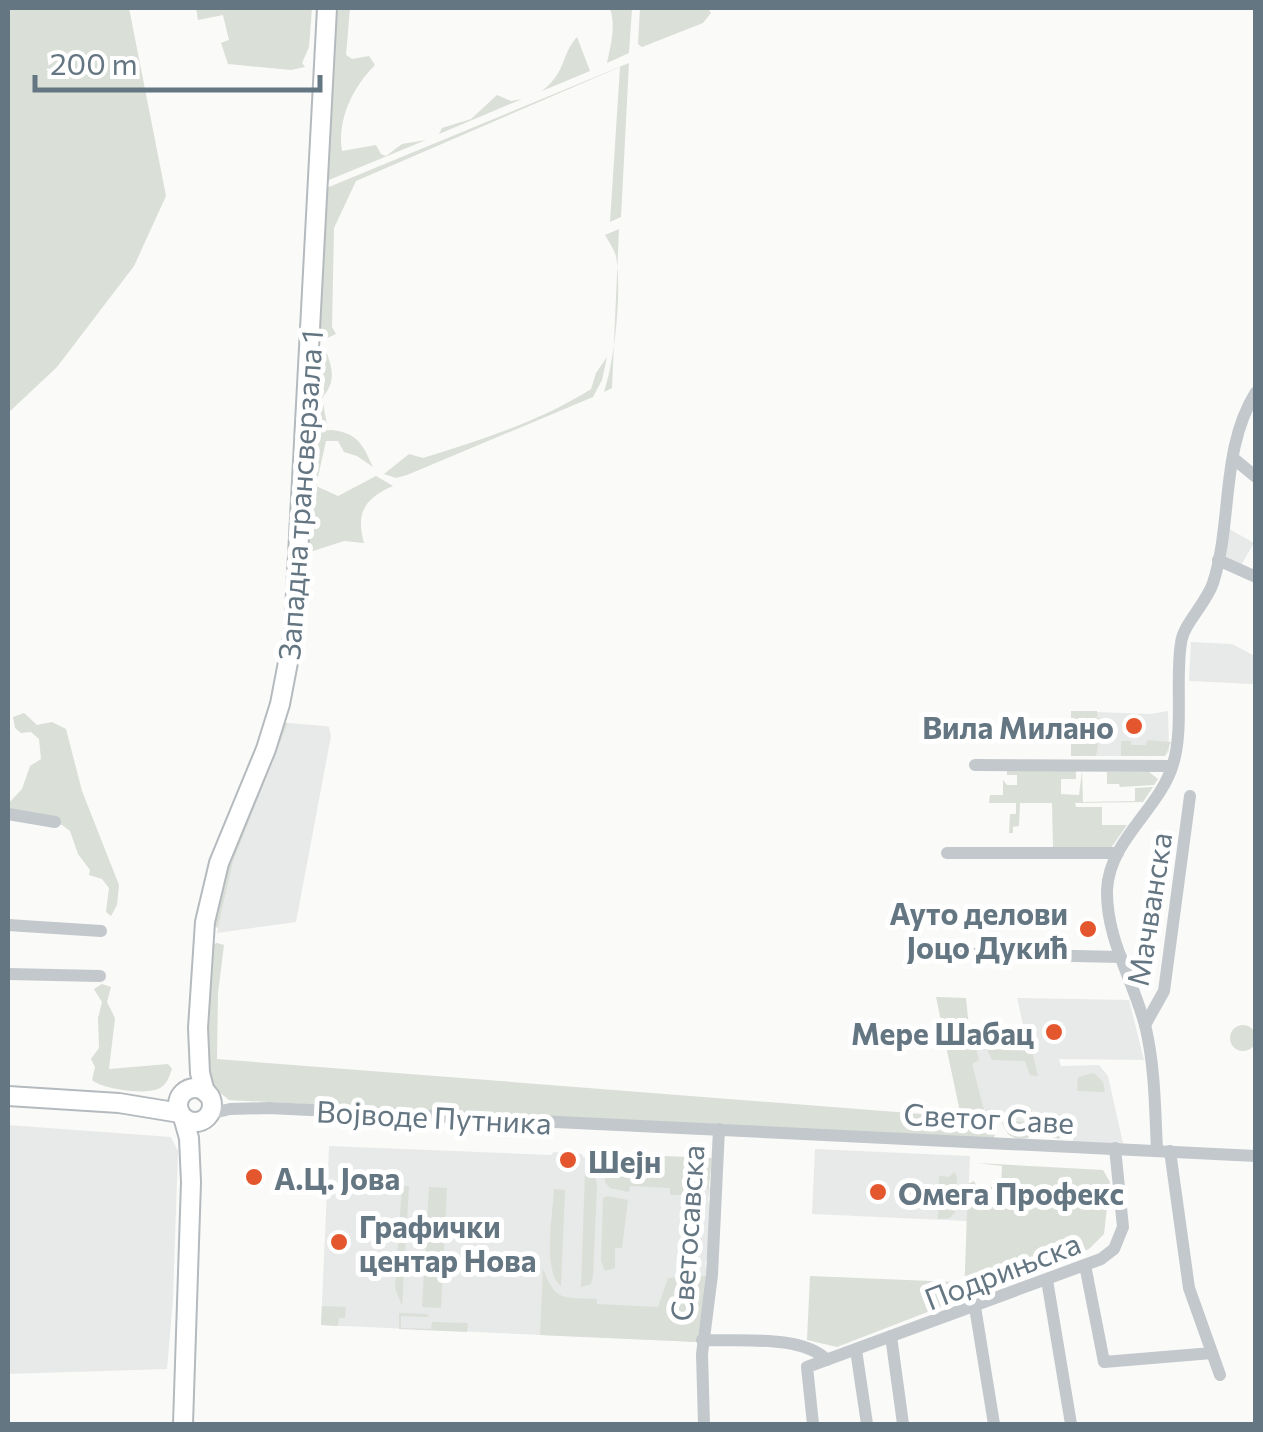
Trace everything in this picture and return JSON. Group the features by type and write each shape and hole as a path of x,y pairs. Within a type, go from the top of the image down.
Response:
{"main road":[{"name":"Западна трансверзала 1","path":"191,1182 199,1100 192,1073 201,955 212,891 280,704 294,631 328,8"},
{"name":"Војводе Путника","path":"8,1096 118,1103 181,1115 193,1122 199,1100 118,1103"},
{"path":"181,1115 189,1138 191,1182 183,1424"}],"street":[{"path":"1220,1375 1190,1288 1163,1150 1145,1025 1120,957 1107,893 1118,853 1172,766 1181,639 1206,601 1218,560 1233,458 1246,406 1256,392"},
{"path":"1233,458 1256,478"},
{"path":"1218,560 1256,577"},
{"path":"975,766 1172,766"},
{"name":"Мачванска","path":"1145,1025 1164,991 1190,796"},
{"path":"8,814 55,822"},
{"path":"947,853 1118,853"},
{"path":"8,925 101,931"},
{"path":"939,953 1120,957"},
{"path":"8,974 100,976"},
{"name":"Војводе Путника","path":"199,1100 230,1109 719,1130"},
{"name":"Светог Саве","path":"719,1130 1256,1156"},
{"name":"Светосавска","path":"704,1424 702,1340 712,1275 719,1130"},
{"name":"Подрињска","path":"813,1424 808,1367 1101,1259 1114,1249 1121,1237 1115,1148"},
{"path":"1085,1265 1104,1362 1212,1353"},
{"path":"1046,1280 1072,1424"},
{"path":"975,1307 994,1424"},
{"path":"891,1336 904,1424"},
{"name":"Светосавска","path":"702,1340 800,1345 820,1352 827,1360"},
{"path":"856,1350 867,1424"}],"shaded area":[{"path":"8,8 129,8 166,196 134,266 57,367 8,413"},
{"path":"196,8 312,8 309,47 302,63 305,67 291,70 228,64 221,43 229,40 223,15 198,20"},
{"path":"334,8 350,8 346,55 352,59 369,56 375,65 348,104 342,127 342,151 376,145 386,156 402,144 426,140 324,182"},
{"path":"610,8 632,8 629,53 607,63 613,28"},
{"path":"640,8 708,8 711,13 703,23 642,47 638,44"},
{"path":"577,37 590,71 542,91 560,70"},
{"path":"629,63 621,217 610,222 620,67 356,181 334,228 332,327 336,334 314,344 324,189"},
{"path":"497,95 511,101 522,99 439,134 442,128 471,119"},
{"path":"619,229 617,267 615,253 605,235"},
{"path":"617,267 618,306 614,346"},
{"path":"614,346 612,388 604,392 608,378"},
{"path":"326,351 332,376 322,398 327,424 312,422 315,356"},
{"path":"607,357 593,397 407,475 396,478 384,474 409,454 423,458 466,445 572,400 591,389"},
{"path":"332,430 358,441 373,467 344,452 338,441 326,441 316,486 338,496 376,476 393,486 364,508 364,543 344,541 304,554 309,431"},
{"path":"1224,526 1254,543 1240,567 1223,557"},
{"path":"1191,642 1232,644 1255,656 1252,684 1189,681"},
{"path":"1071,711 1168,711 1169,751 1165,756 1071,756"},
{"path":"1071,711 1097,711 1097,718 1103,718 1096,756 1071,756"},
{"path":"24,713 37,725 52,722 66,729 82,791 119,885 117,905 111,916 106,912 109,888 102,879 89,875 70,831 8,809 22,789 30,766 41,759 39,739 31,732 21,733 15,728 13,717"},
{"path":"281,722 288,723 233,862 218,928 211,924 216,889"},
{"path":"288,723 329,727 331,736 296,922 217,933 233,862"},
{"path":"1147,740 1171,742 1165,756 1121,756 1121,741 1146,745"},
{"path":"1007,771 1076,771 1076,779 1061,779 1061,794 1079,795 1082,771 1083,802 1135,801 1135,788 1153,787 1143,802 1075,803 1076,807 1102,807 1102,825 1127,825 1111,848 1053,848 1052,803 1020,803 1019,826 1009,833 1010,814 1016,814 1016,803 989,803 990,795 1003,795 1003,780 1007,785 1017,785 1017,775 1007,775"},
{"path":"1107,772 1149,772 1158,779 1154,785 1120,787 1107,784"},
{"path":"224,945 218,993 217,1059 961,1117 936,997 966,998 971,1048 976,1048 979,1060 972,1064 984,1110 991,1109 996,1130 993,1141 229,1100 212,1086 203,1021 207,946"},
{"path":"102,984 111,987 107,1002 115,1018 109,1069 168,1064 172,1069 161,1087 152,1091 124,1090 92,1080 95,1067 91,1059 99,1048 102,1002 94,989"},
{"path":"1017,998 1129,1000 1144,1060 1059,1059 1061,1066 1099,1065 1108,1076 1124,1148 1073,1146 1073,1124 962,1117 946,1047 1029,1051"},
{"path":"1243,1025 1252,1029 1256,1038 1252,1047 1243,1051 1234,1047 1230,1038 1234,1029"},
{"path":"987,1049 1032,1051 1038,1076 1030,1075 1025,1061 992,1060"},
{"path":"1094,1073 1103,1082 1105,1092 1077,1091 1078,1077"},
{"path":"1071,1114 1072,1128 1059,1139 1047,1136 1040,1117"},
{"path":"1001,1120 1033,1122 1033,1130 1028,1138 1014,1138"},
{"path":"8,1125 171,1137 178,1151 167,1369 8,1374"},
{"path":"329,1146 551,1155 554,1152 614,1158 615,1154 711,1188 707,1276 697,1342 321,1325"},
{"path":"815,1149 970,1156 967,1221 812,1214"},
{"path":"615,1154 712,1158 708,1194 708,1188 693,1188 687,1195 670,1195 670,1188 630,1186 629,1192 610,1188 605,1182 606,1157 614,1158"},
{"path":"977,1163 1103,1170 1110,1182 1104,1234 1089,1249 964,1298 968,1184 974,1181 977,1187 1001,1187 1002,1166"},
{"path":"585,1172 595,1175 597,1186 593,1276 591,1284 581,1287"},
{"path":"954,1172 956,1199 948,1199 947,1210 956,1211 950,1218 938,1219 939,1176 949,1177"},
{"path":"402,1186 409,1186 402,1306 395,1288"},
{"path":"429,1187 447,1188 441,1308 422,1307"},
{"path":"554,1189 565,1190 561,1286 555,1279 550,1255"},
{"path":"603,1198 628,1200 622,1248 615,1248 615,1268 605,1271 601,1261"},
{"path":"543,1269 552,1288 568,1298 597,1299 597,1304 658,1307 668,1278 707,1276 697,1342 540,1335"},
{"path":"810,1276 955,1282 956,1301 837,1347 807,1340"},
{"path":"322,1306 346,1307 345,1318 339,1318 338,1326 321,1325"},
{"path":"399,1313 430,1317 401,1316 401,1328 431,1329 432,1322 468,1323 467,1332 399,1329"}],"place":[{"name":"Вила Милано","path":"1134,726"},
{"name":"Ауто делови Јоцо Дукић","path":"1088,929"},
{"name":"Мере Шабац","path":"1054,1032"},
{"name":"Шејн","path":"568,1160"},
{"name":"А.Ц. Јова","path":"254,1177"},
{"name":"Омега Профекс","path":"878,1192"},
{"name":"Графички центар Нова","path":"339,1242"}]}
